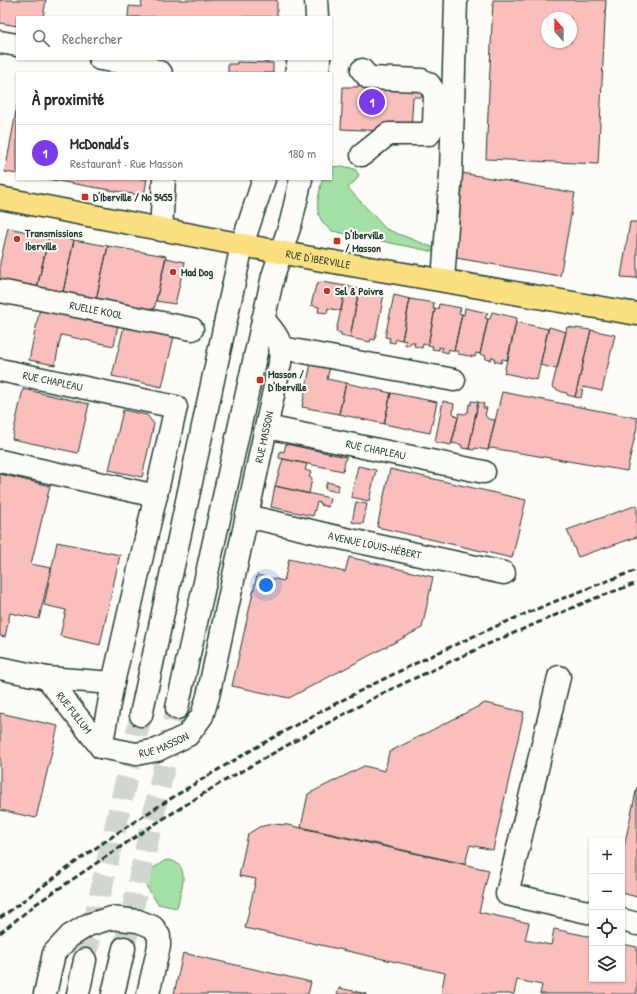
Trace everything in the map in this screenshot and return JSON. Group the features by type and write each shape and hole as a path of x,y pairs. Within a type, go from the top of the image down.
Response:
{"main road":[{"name":"RUE D'IBERVILLE","path":"0,198 242,246 637,314"}],"street":[{"path":"443,280 451,173 456,0"},
{"path":"0,42 16,45"},
{"path":"106,60 144,66 159,72"},
{"path":"296,72 299,60"},
{"path":"318,72 319,60"},
{"path":"362,70 369,78 422,80 429,84 435,93 434,124 429,134 388,134 362,155"},
{"path":"161,230 164,180"},
{"path":"141,715 242,246 264,180"},
{"path":"177,708 263,320 280,252 291,222 301,180"},
{"name":"RUELLE KOOL","path":"0,291 192,329"},
{"path":"263,320 279,339 282,348 454,380"},
{"name":"RUE MASSON","path":"101,746 136,754 157,750 188,735 202,716 208,696 267,427 282,348"},
{"name":"RUE CHAPLEAU","path":"0,370 176,407 156,496"},
{"name":"RUE CHAPLEAU","path":"267,427 484,472"},
{"path":"0,461 156,496 113,683 101,746"},
{"name":"AVENUE LOUIS-HÉBERT","path":"247,516 504,574"},
{"name":"RUE FULLUM","path":"0,668 47,678 113,683"},
{"path":"559,677 508,894 589,913"},
{"name":"RUE FULLUM","path":"47,678 101,746"},
{"path":"45,994 54,953 70,936 88,925 111,918 138,921 153,928 159,936 159,946 148,994"},
{"path":"625,921 637,924"},
{"path":"113,994 124,948"},
{"path":"78,994 85,960"}],"green space":[{"path":"342,166 355,169 359,175 348,188 386,229 437,249 435,252 332,231 321,220 318,201 322,180 332,180 332,167"},
{"path":"168,860 176,862 183,873 182,887 177,908 158,904 140,877 164,861"}],"building":[{"path":"0,0 46,0 43,16 16,16 16,26 0,23"},
{"path":"142,0 277,0 277,16 128,16 129,6 141,7"},
{"path":"493,0 606,0 598,164 486,159"},
{"path":"237,62 273,63 273,72 228,72 228,64 237,64"},
{"path":"358,78 422,80 422,97 413,97 411,132 341,129 343,87 358,87"},
{"path":"16,112 16,174 5,172"},
{"path":"462,173 575,193 560,276 456,258"},
{"path":"53,180 147,180 144,196"},
{"path":"630,222 637,222 637,278 621,277"},
{"path":"8,228 49,236 36,292 0,284 0,263"},
{"path":"49,236 74,240 62,297 36,292"},
{"path":"74,240 108,246 95,304 62,297"},
{"path":"108,246 166,256 153,314 95,304"},
{"path":"166,258 185,262 175,304 156,301"},
{"path":"321,282 346,286 341,311 328,308 327,313 318,312 319,307 311,305 316,285"},
{"path":"346,286 359,289 350,338 341,336 341,333 336,332"},
{"path":"359,289 384,294 375,340 371,339 370,342 350,338"},
{"path":"394,295 410,299 402,340 396,339 395,343 389,342 390,338 385,337"},
{"path":"410,299 434,303 433,309 435,309 428,345 423,344 422,348 414,346 415,342 411,342 410,345 405,345 406,341 402,340"},
{"path":"41,303 119,319 114,346 61,335 55,365 29,360"},
{"path":"439,304 461,308 459,313 462,314 454,351 449,349 448,353 441,351 443,348 439,347 439,350 432,349 433,346 428,345 435,309 438,309"},
{"path":"465,308 488,313 485,318 488,319 480,354 476,353 475,357 458,354 458,351 454,351 462,314 464,315"},
{"path":"492,312 517,318 508,360 502,359 501,363 494,361 495,358 492,357 491,360 485,359 486,356 480,354 488,319 490,319"},
{"path":"125,322 175,332 162,387 112,376"},
{"path":"516,322 548,329 537,380 504,373"},
{"path":"549,327 566,332 557,369 540,365"},
{"path":"567,327 591,330 575,397 567,395 567,393 552,387"},
{"path":"591,330 615,335 602,391 583,387 581,398 575,397"},
{"path":"311,363 330,367 327,379 346,383 339,414 302,407"},
{"path":"346,383 391,393 384,424 339,414"},
{"path":"23,389 89,404 78,453 12,439"},
{"path":"502,392 637,418 637,427 627,471 491,448 488,450"},
{"path":"391,393 437,402 430,433 384,424"},
{"path":"443,401 454,404 453,413 458,418 451,445 435,442"},
{"path":"471,401 478,402 469,449 462,448 462,445 452,443 459,413 465,414 468,412"},
{"path":"478,402 484,404 483,408 487,408 485,415 488,419 495,420 488,450 475,448 474,450 469,449"},
{"path":"123,410 147,415 154,424 142,477 109,470"},
{"path":"286,444 346,457 343,471 279,458 280,451 284,452"},
{"path":"283,459 307,464 305,470 311,472 309,477 312,478 309,494 275,486"},
{"path":"358,466 376,470 369,501 351,497"},
{"path":"390,469 526,500 512,558 377,527"},
{"path":"0,474 50,486 31,564 51,568 39,619 10,613 5,637 0,636"},
{"path":"327,482 339,485 337,492 325,489"},
{"path":"275,486 330,498 328,507 317,502 313,516 271,507"},
{"path":"356,502 367,504 363,524 352,522"},
{"path":"637,505 637,537 578,557 567,530"},
{"path":"57,542 120,555 100,645 60,636 66,610 44,605"},
{"path":"349,557 433,577 422,628 289,698 232,686 257,575 284,581 289,559 345,572"},
{"path":"485,703 524,712 493,850 470,845 465,864 301,827 308,794 364,766 385,771 389,752"},
{"path":"0,713 58,726 36,818 0,810"},
{"path":"637,787 637,897 625,894 625,842"},
{"path":"272,824 288,825 489,870 479,912 529,923 525,940 551,945 554,929 589,936 589,982 625,982 625,945 637,947 637,994 540,994 542,985 517,980 514,994 441,994 445,973 245,928 256,879 239,876 248,834 259,827"},
{"path":"183,953 311,982 308,994 174,994"},
{"path":"339,988 367,994 337,994"}],"tunnel":[{"path":"124,948 177,708"},
{"path":"85,960 141,715"}],"railway":[{"path":"0,918 128,826 249,751 312,716 439,652 570,595 637,570"},
{"path":"0,933 36,904 147,829 219,784 293,742 381,694 486,645 593,599 637,583"}],"place":[{"name":"McDonald's","path":"372,102"},
{"name":"D'Iberville / No 5455","path":"85,197"},
{"name":"Transmissions Iberville","path":"17,239"},
{"name":"D'Iberville / Masson","path":"337,241"},
{"name":"Mad Dog","path":"173,272"},
{"name":"Sel & Poivre","path":"327,291"},
{"name":"Masson / D'Iberville","path":"260,380"}]}
